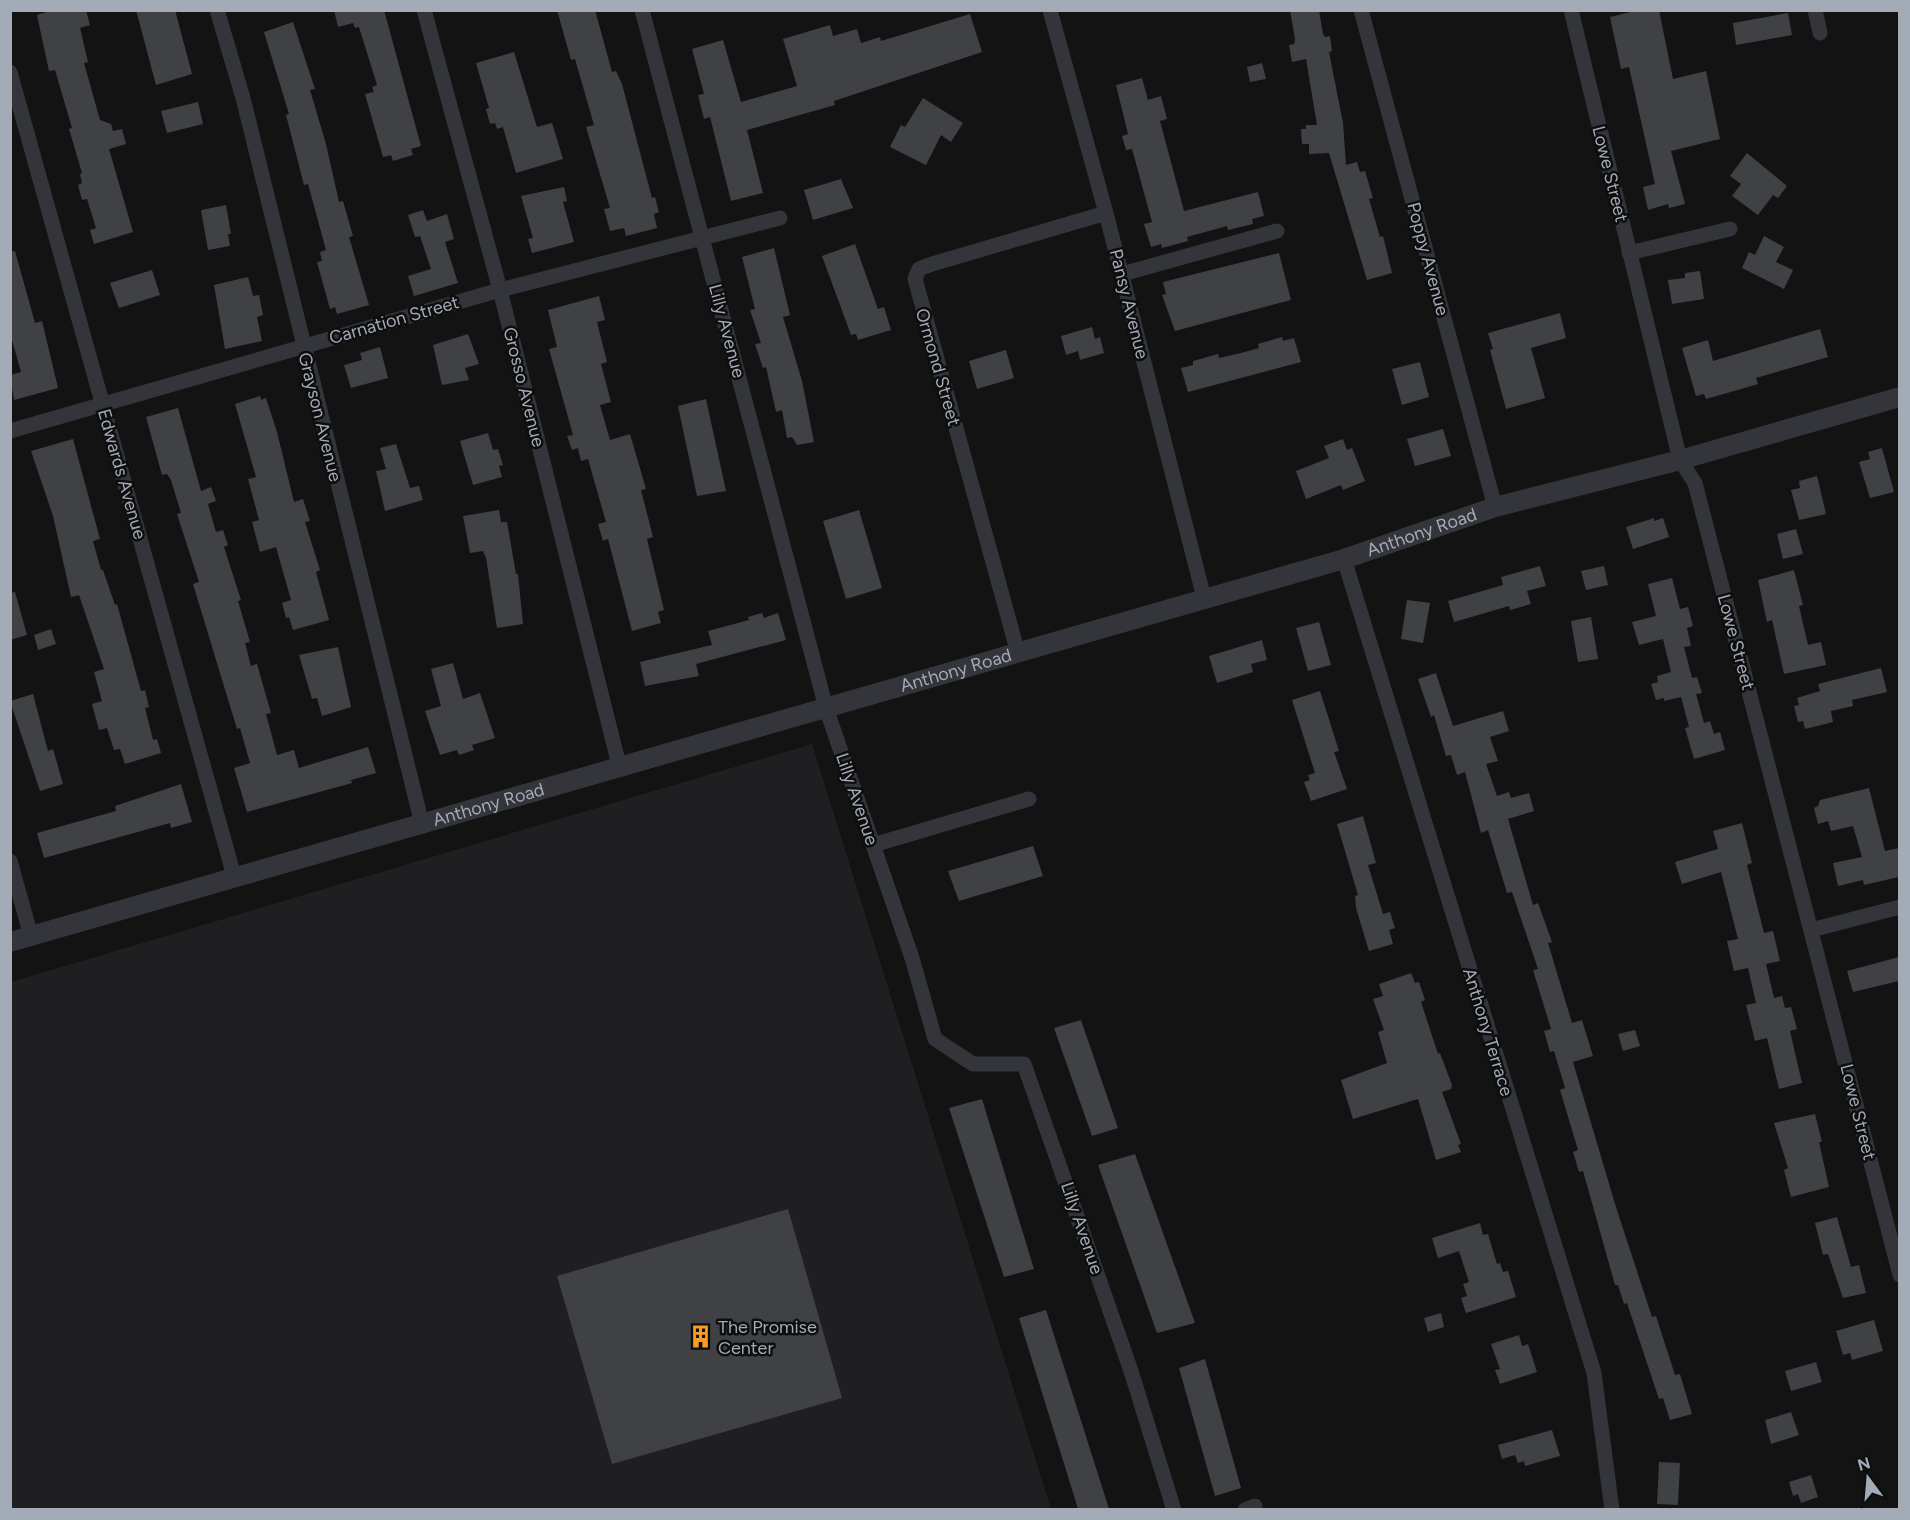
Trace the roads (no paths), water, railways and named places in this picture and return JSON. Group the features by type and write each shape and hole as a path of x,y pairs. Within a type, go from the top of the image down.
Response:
{"street":[{"name":"Grayson Avenue","path":"217,10 243,98 302,347 422,824"},
{"name":"Grosso Avenue","path":"424,10 500,290 619,765"},
{"name":"Lilly Avenue","path":"642,10 826,708 912,958 935,1039 973,1064 1024,1064 1131,1371 1174,1509"},
{"name":"Pansy Avenue","path":"1050,10 1122,274 1204,598"},
{"name":"Poppy Avenue","path":"1361,10 1495,507"},
{"name":"Lowe Street","path":"1571,10 1680,460 1695,483 1899,1275"},
{"path":"1815,10 1820,33"},
{"name":"Edwards Avenue","path":"10,72 234,876"},
{"name":"Ormond Street","path":"1018,653 915,279 919,269 932,264 1106,213"},
{"name":"Carnation Street","path":"10,431 500,290 780,218"},
{"path":"1629,253 1730,229"},
{"path":"1122,274 1276,231"},
{"name":"Anthony Road","path":"10,942 619,765 1344,559 1495,507 1680,460 1899,398"},
{"name":"Anthony Terrace","path":"1344,559 1594,1373 1612,1509"},
{"path":"873,845 1029,799"},
{"path":"10,861 31,936"},
{"path":"1811,930 1899,907"}],"place":[{"name":"The Promise Center","path":"700,1337"}]}
